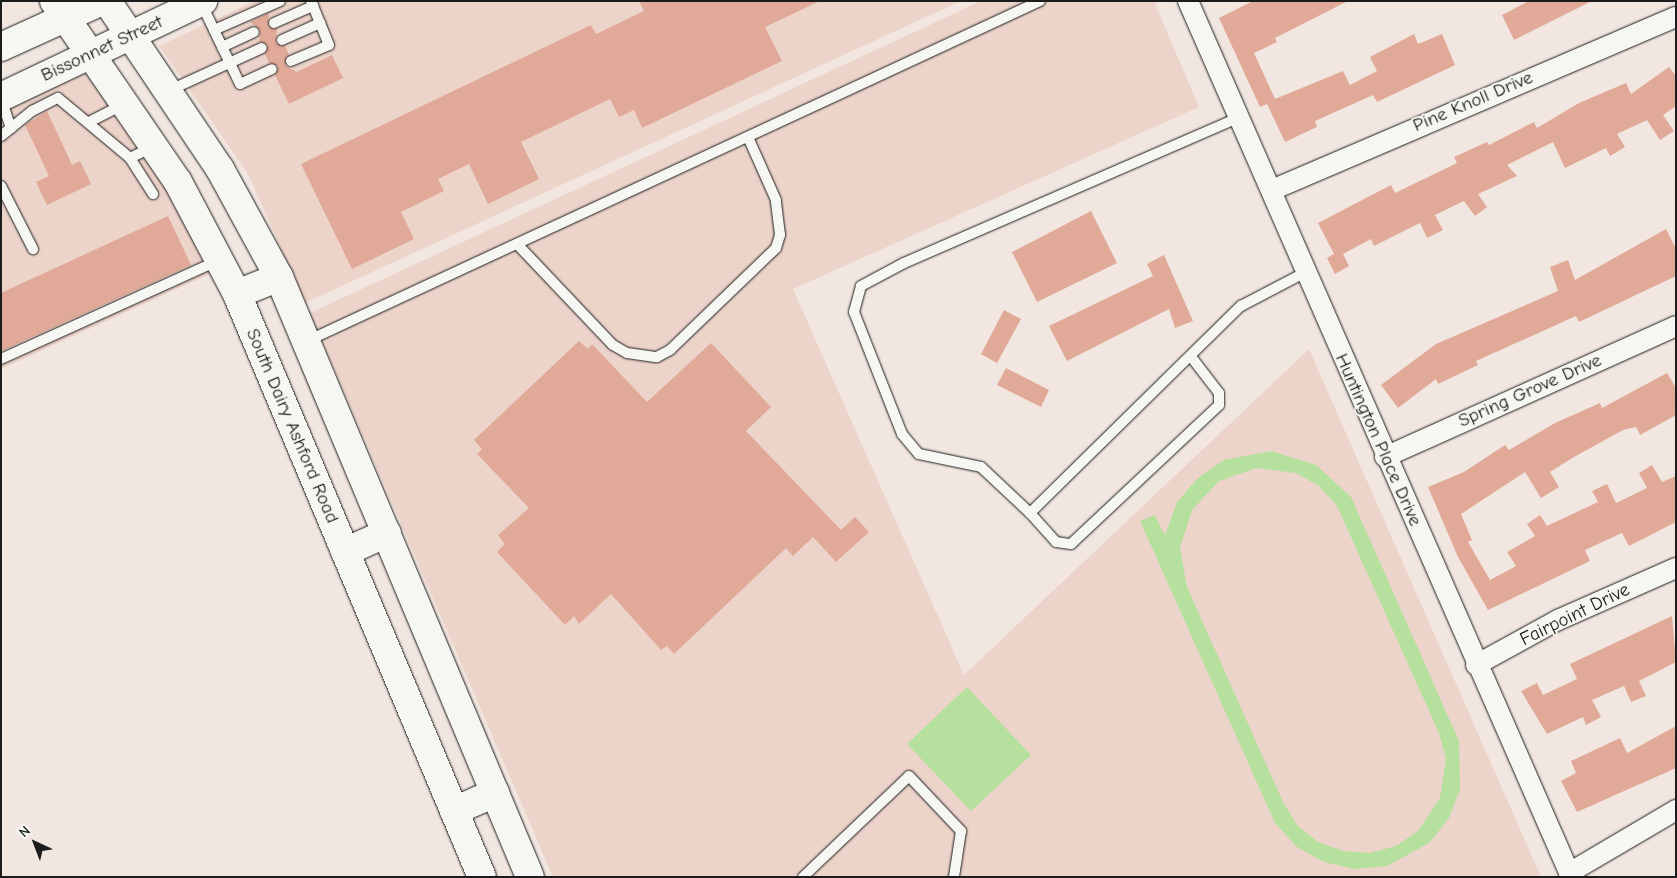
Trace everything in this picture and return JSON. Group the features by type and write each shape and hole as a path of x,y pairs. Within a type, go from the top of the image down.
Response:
{"main road":[{"path":"1,46 59,9 102,1"},
{"path":"107,1 220,169 279,277 388,533 530,877"},
{"name":"Bissonnet Street","path":"1,98 53,86 90,54 202,2"},
{"name":"South Dairy Ashford Road","path":"59,9 154,146 220,260 237,294 482,877"},
{"path":"237,294 279,277"},
{"path":"345,552 388,533"},
{"path":"454,811 495,793"}],"street":[{"name":"Huntington Place Drive","path":"1188,1 1272,190 1385,457 1570,875"},
{"name":"Pine Knoll Drive","path":"1272,190 1676,17"},
{"name":"Spring Grove Drive","path":"1385,457 1676,326"},
{"name":"Fairpoint Drive","path":"1476,665 1558,620 1676,568"},
{"path":"1570,875 1676,810"}],"lane":[{"path":"214,30 280,1"},
{"path":"306,342 1040,1"},
{"path":"202,2 240,84 272,69"},
{"path":"274,23 312,4 329,45 292,61"},
{"path":"282,40 320,23"},
{"path":"222,47 254,32"},
{"path":"167,92 262,48"},
{"path":"1,136 32,111 53,86 89,122 130,158 153,194"},
{"path":"1,98 11,128"},
{"path":"89,122 124,103"},
{"path":"1192,358 1219,393 1219,405 1071,544 1056,542 1030,513 981,467 919,454 902,434 854,312 862,286 904,263 1240,117"},
{"path":"517,244 613,345 627,354 657,357 670,350 776,248 780,235 776,200 748,137"},
{"path":"130,158 154,146"},
{"path":"1,186 33,249"},
{"path":"1,360 220,260"},
{"path":"1030,513 1192,358 1241,306 1306,272"},
{"path":"802,877 909,776 961,831 954,877"}],"shaded area":[{"path":"254,1 961,1 305,303 248,174 159,46"},
{"path":"981,1 1154,1 1199,107 793,289 964,675 1309,349 1541,877 553,877 310,313"},
{"path":"90,71 173,197 210,274 1,369 1,112"}],"green space":[{"path":"1271,451 1316,465 1351,497 1459,741 1460,789 1449,818 1429,843 1387,866 1355,869 1324,862 1297,847 1275,823 1140,521 1155,515 1165,536 1177,502 1198,478 1224,460","holes":["1257,468 1296,473 1319,486 1337,506 1439,733 1446,759 1440,798 1418,831 1396,846 1370,853 1343,851 1318,842 1297,825 1283,802 1187,587 1180,548 1192,510 1219,481"]},
{"path":"967,687 1031,755 971,811 907,744"}],"building":[{"path":"639,1 820,1 765,27 782,61 642,128 634,110 619,117 610,99 521,142 539,179 488,204 469,164 438,179 444,191 401,212 414,239 352,269 301,164 591,25 596,34 644,11"},
{"path":"1253,1 1348,1 1275,38 1277,42 1254,53 1275,99 1343,71 1350,85 1377,71 1370,57 1414,34 1418,44 1442,34 1455,65 1377,102 1373,95 1315,121 1317,127 1285,142 1267,104 1260,107 1219,18"},
{"path":"1529,1 1592,1 1514,40 1502,15"},
{"path":"269,13 268,26 277,29 276,43 285,46 289,55 286,66 297,72 332,55 343,78 289,104 275,75 278,66 269,63 265,54 268,45 259,42 260,30 250,22"},
{"path":"1669,67 1676,76 1676,106 1663,115 1674,131 1660,140 1647,120 1617,134 1625,147 1610,156 1606,148 1565,168 1553,142 1507,165 1517,176 1478,194 1487,207 1475,216 1464,201 1435,215 1443,230 1427,238 1420,223 1374,246 1371,239 1343,254 1349,266 1335,274 1327,258 1334,254 1318,223 1391,185 1395,193 1457,163 1454,157 1487,142 1489,145 1534,122 1537,128 1579,103 1626,83 1631,94"},
{"path":"47,111 72,165 80,161 91,184 47,205 36,182 49,176 25,125"},
{"path":"1091,211 1117,263 1037,302 1012,252"},
{"path":"168,216 191,265 1,351 1,293"},
{"path":"1666,229 1676,249 1676,276 1579,322 1576,316 1476,361 1478,365 1438,384 1436,379 1398,408 1381,385 1436,344 1558,291 1550,267 1568,260 1575,280"},
{"path":"1164,255 1193,321 1175,328 1169,309 1067,361 1049,326 1153,276 1147,264"},
{"path":"1004,310 1021,319 997,363 981,354"},
{"path":"579,341 588,349 592,344 647,402 711,343 771,407 746,431 841,530 855,517 869,532 836,562 813,537 793,556 786,548 674,654 667,646 661,650 611,594 579,624 574,616 565,625 497,552 505,544 498,535 529,508 477,454 482,449 474,440"},
{"path":"1006,368 1049,390 1041,407 997,385"},
{"path":"1667,373 1676,388 1676,415 1640,435 1636,427 1623,430 1574,457 1550,472 1559,487 1541,498 1525,472 1461,514 1472,540 1468,542 1490,580 1516,566 1507,552 1535,536 1527,524 1540,515 1547,526 1598,502 1592,491 1607,484 1616,503 1647,488 1639,473 1652,465 1662,482 1676,476 1676,522 1629,546 1622,533 1585,550 1590,561 1488,610 1458,557 1428,487 1464,472 1505,445 1509,450 1555,423 1600,403 1602,408"},
{"path":"1672,616 1676,662 1639,681 1646,696 1631,702 1624,686 1592,700 1601,717 1586,725 1583,717 1547,734 1521,691 1537,683 1543,695 1577,679 1570,664"},
{"path":"1676,726 1676,768 1577,812 1561,781 1576,773 1571,761 1620,738 1627,753"}]}
